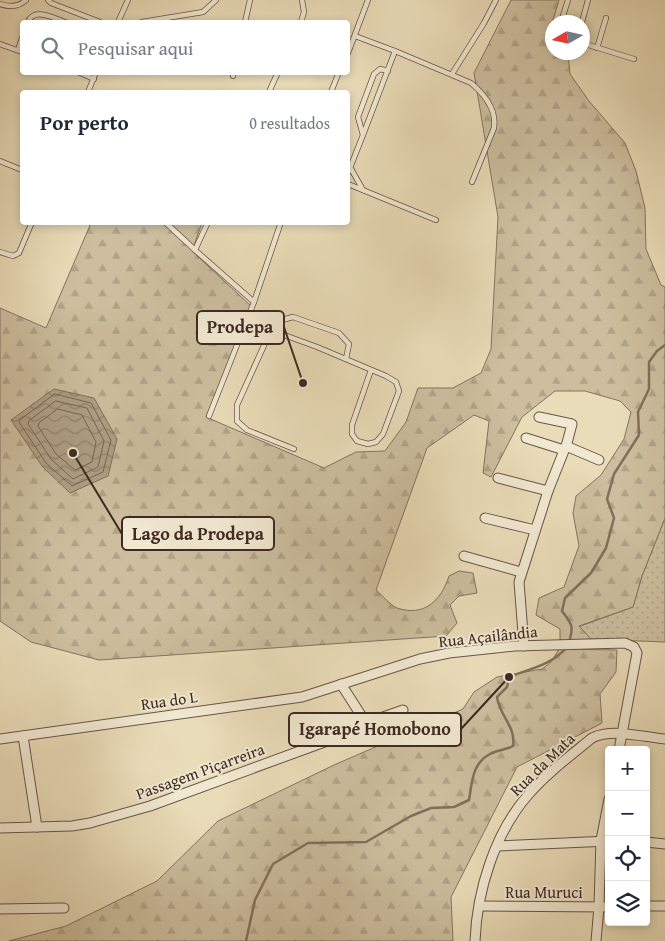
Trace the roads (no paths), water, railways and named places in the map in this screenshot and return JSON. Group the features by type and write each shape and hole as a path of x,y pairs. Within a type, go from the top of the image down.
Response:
{"street":[{"path":"247,322 257,325"},
{"path":"524,646 519,591 521,572 572,424 539,416"},
{"path":"526,438 565,448 599,460"},
{"path":"498,478 548,491"},
{"path":"485,518 535,530"},
{"path":"464,556 521,572"},
{"name":"Rua Açailândia","path":"341,684 449,653 493,647 625,643 634,647 637,653 622,734"},
{"path":"341,684 366,723"},
{"name":"Rua do L","path":"0,739 302,697 341,684"},
{"name":"Passagem Piçarreira","path":"0,828 72,826 90,823 150,806 330,740 366,723 403,710"},
{"name":"Rua da Mata","path":"475,941 487,872 514,812 543,779 592,738 604,734 665,739"},
{"path":"619,746 622,734"},
{"path":"23,736 37,827"},
{"path":"498,846 605,841 604,907 596,941"},
{"path":"650,842 665,844"},
{"name":"Rua Muruci","path":"480,906 604,907"},
{"path":"650,906 665,906"},
{"path":"0,909 64,908"}],"lane":[{"path":"0,4 7,6 19,5 26,0"},
{"path":"48,0 51,3 95,20"},
{"path":"119,20 128,0"},
{"path":"154,20 203,12 216,0"},
{"path":"245,20 250,0"},
{"path":"302,0 304,12 302,20"},
{"path":"350,48 368,0"},
{"path":"452,74 496,0"},
{"path":"563,15 568,0"},
{"path":"584,15 588,0"},
{"path":"29,20 34,15 42,14 59,20"},
{"path":"597,48 606,18"},
{"path":"355,36 452,74 471,83 481,91 496,121 472,182"},
{"path":"0,44 20,51"},
{"path":"590,46 634,59"},
{"path":"363,190 350,166 396,51"},
{"path":"363,135 358,117 374,74 380,69 388,71"},
{"path":"86,75 94,78"},
{"path":"89,90 95,75"},
{"path":"270,90 277,75"},
{"path":"332,90 339,75"},
{"path":"0,161 20,169"},
{"path":"350,185 436,220"},
{"path":"0,252 12,256 18,253 31,225"},
{"path":"168,225 254,302"},
{"path":"195,250 207,225"},
{"path":"208,416 247,322 280,225"},
{"path":"294,448 247,430 237,421 238,405 271,330 278,321 293,318 339,333 349,344 346,359"},
{"path":"257,325 346,359 386,376 396,382 399,391 383,434 376,442 368,444 357,441 352,434 352,425 371,370"}],"water":[{"path":"54,389 94,398 117,439 108,476 70,493 42,466 11,420"}],"waterway":[{"path":"569,642 571,625 562,611 565,598 591,573 606,548 614,518 607,499 614,474 639,435 638,412 649,389 649,362 657,351 665,345"},
{"path":"246,941 255,900 273,864 308,843 366,842 411,816 431,808 454,807 469,800 476,768 484,758 513,746 512,733 497,697 507,687 509,677 547,662 567,647"}],"place":[{"name":"Prodepa","path":"303,383"},
{"name":"Lago da Prodepa","path":"73,453"},
{"name":"Igarapé Homobono","path":"509,677"}]}
